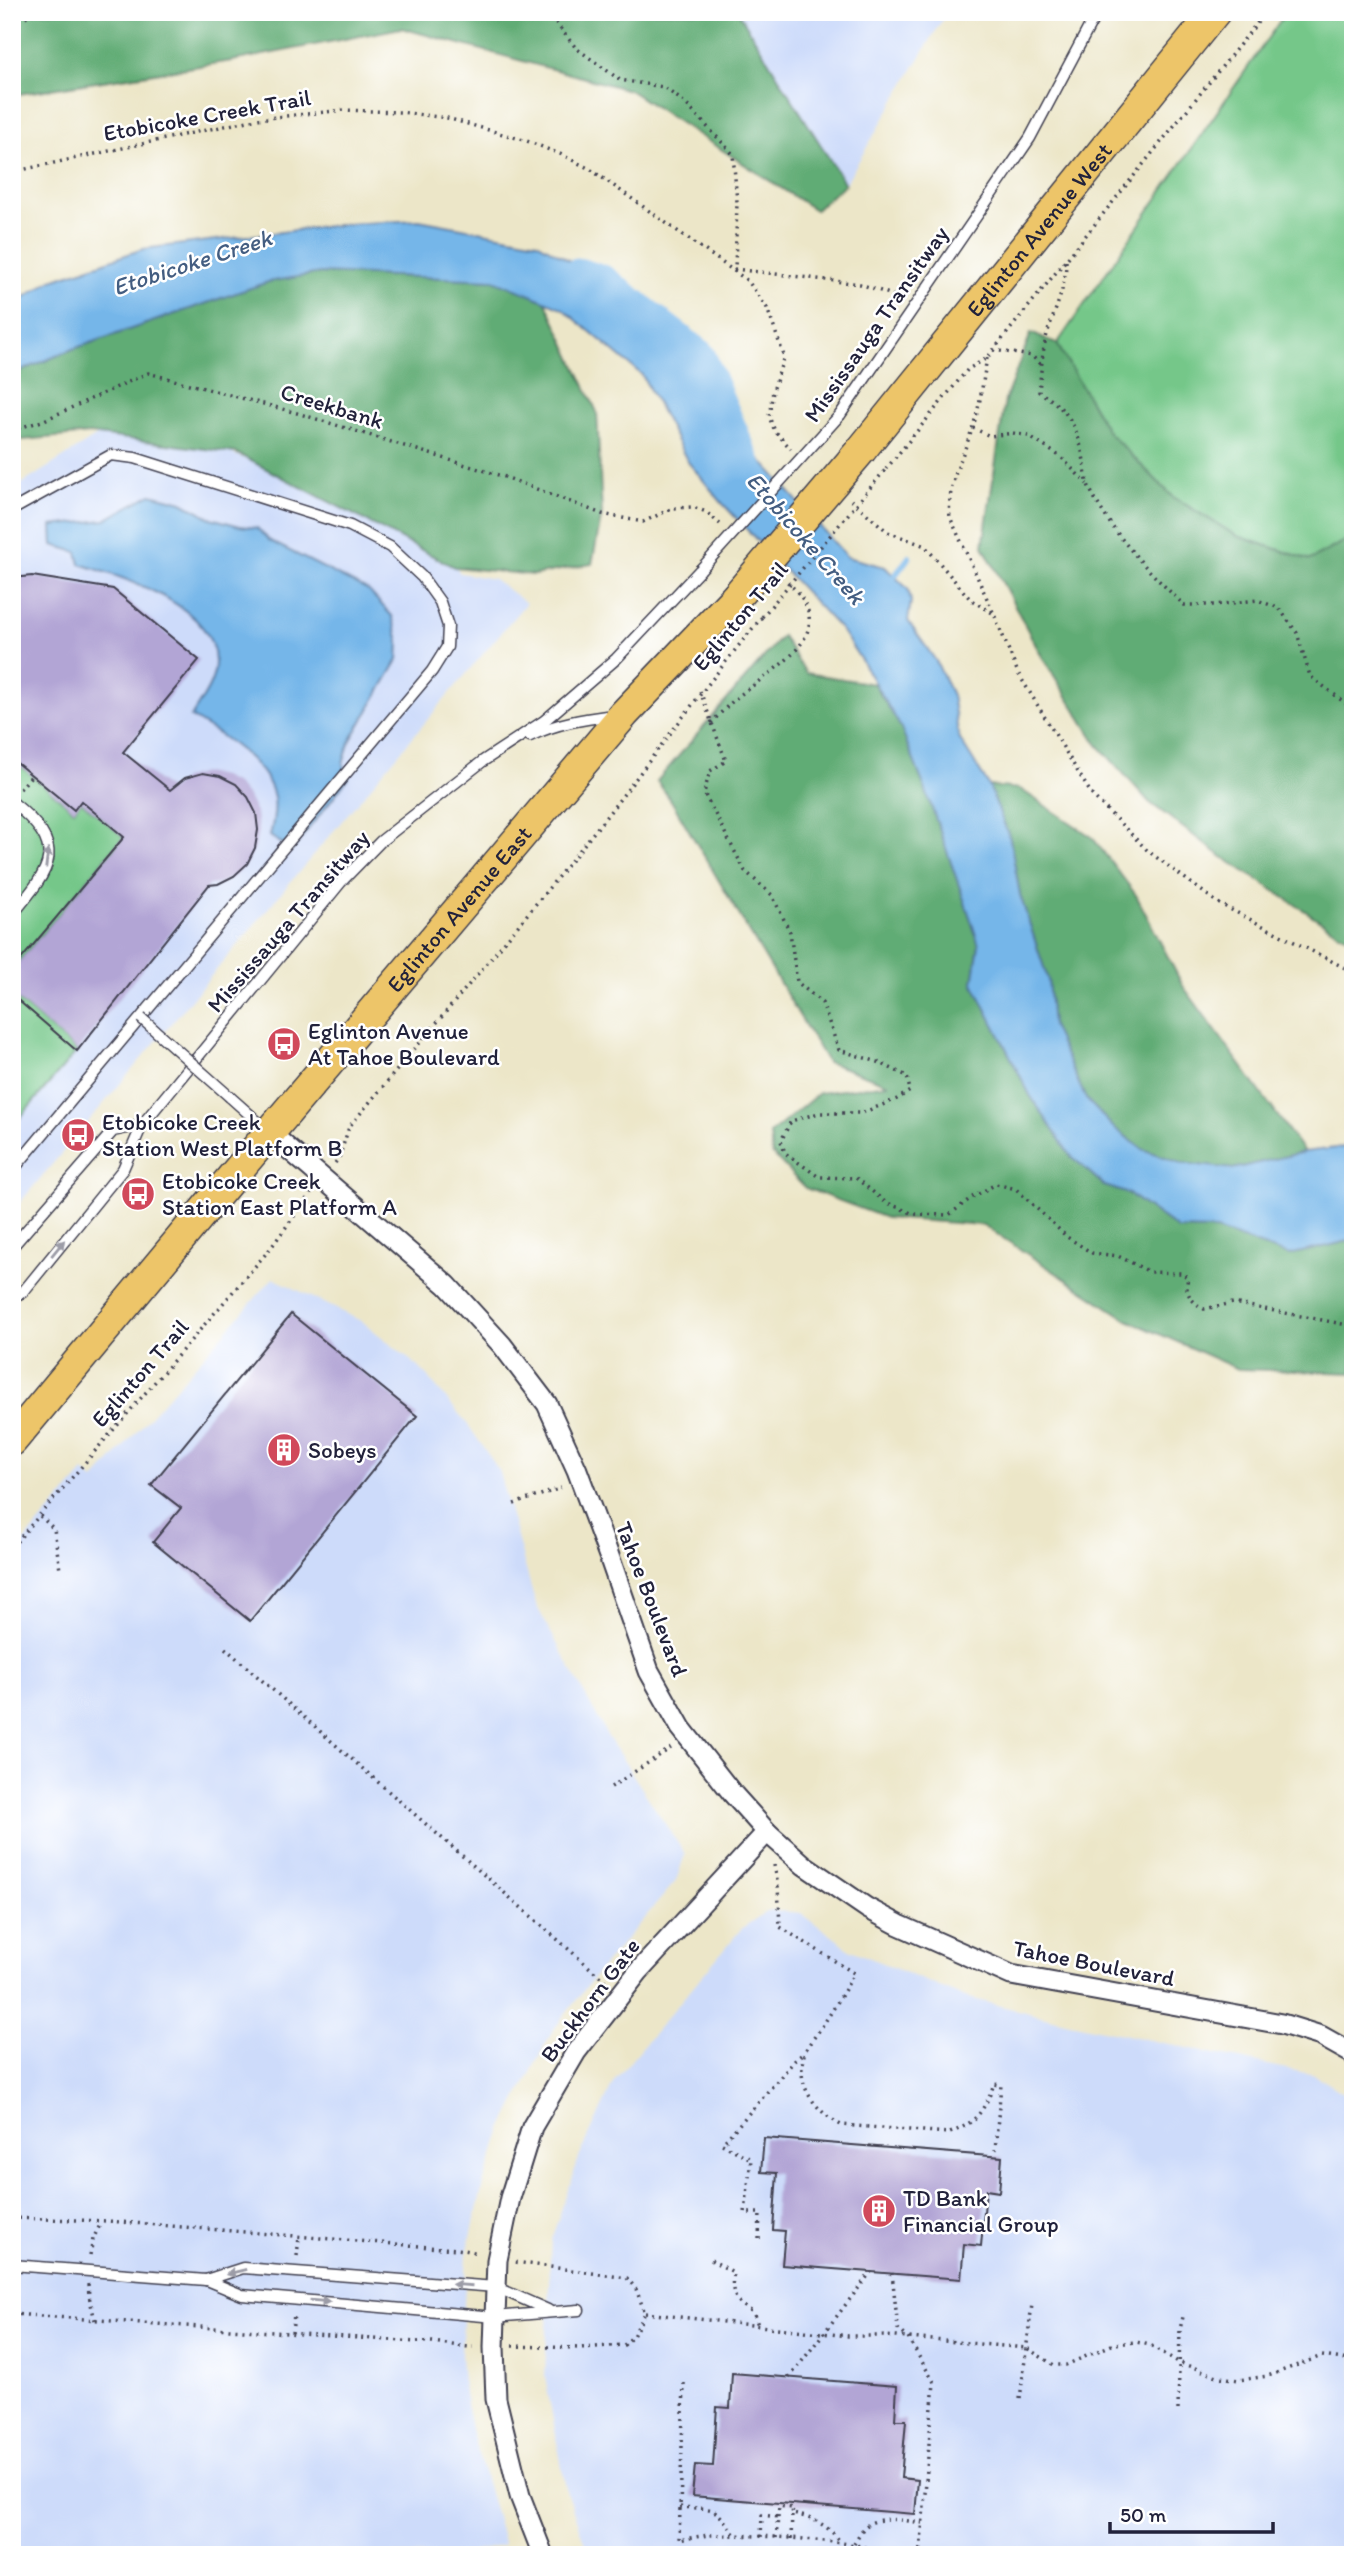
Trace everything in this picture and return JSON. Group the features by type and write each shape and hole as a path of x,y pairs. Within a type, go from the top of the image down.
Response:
{"main road":[{"name":"Eglinton Avenue West","path":"862,449 1215,12"},
{"name":"Eglinton Avenue East","path":"12,1441 624,714 736,597 862,449"}],"street":[{"name":"Tahoe Boulevard","path":"270,1133 447,1285 502,1345 547,1404 609,1556 649,1671 688,1737 732,1793 767,1832 804,1865 867,1908 937,1944 1011,1975 1282,2024 1321,2036 1353,2054"},
{"name":"Buckhorn Gate","path":"543,2555 520,2496 496,2399 496,2287 498,2260 510,2198 532,2127 576,2052 639,1971 767,1832"}],"lane":[{"name":"Mississauga Transitway","path":"12,1297 23,1292 123,1168 142,1125 341,882 381,841 483,761 544,721 616,659 840,415 1030,138 1097,12"},
{"path":"12,510 111,455 135,458 350,526 390,547 422,577 440,601 448,626 447,647 432,671 12,1171"},
{"name":"Mississauga Transitway","path":"483,761 544,729 582,719 624,714"},
{"path":"12,802 33,819 46,835 50,854 45,870 12,915"},
{"path":"141,1018 270,1133"},
{"path":"12,1247 113,1131 142,1125"},
{"path":"12,2265 206,2280 242,2295 495,2318 579,2310"},
{"path":"206,2280 243,2269 496,2287 550,2311"}],"path":[{"path":"12,21 40,12"},
{"path":"547,12 576,48 620,80 663,87 684,102 733,154 737,202 733,269 860,284 898,297"},
{"name":"Eglinton Trail","path":"339,1158 349,1127 610,812 700,691 968,369 987,358 1266,12"},
{"name":"Etobicoke Creek Trail","path":"12,172 257,119 299,113 345,110 400,112 436,116 483,127 570,159 610,183 748,281 768,307 784,356 773,391"},
{"path":"1066,261 1066,279 1057,313 1048,331 1039,392 1057,402 1079,435 1088,485"},
{"path":"993,350 1032,356 1042,366"},
{"path":"987,358 973,428 948,502 950,517 1018,673 1092,795 1148,851 1218,903 1353,972"},
{"name":"Creekbank","path":"12,430 42,421 148,373 297,413 505,477 602,514 643,522"},
{"path":"973,428 990,436 1013,433 1028,436 1062,457 1088,485 1147,570 1184,605 1215,605 1257,600 1279,608 1297,633 1310,676 1353,709"},
{"path":"868,514 888,532 925,546 971,600 994,614"},
{"path":"711,723 733,701 784,664 810,626 807,604"},
{"path":"700,691 726,761 710,771 704,793 745,871 772,895 789,932 797,982 822,1003 839,1050 878,1062 907,1076 909,1091 897,1099 862,1113 819,1113 791,1121 781,1142 785,1153 819,1177 856,1178 885,1202 914,1214 949,1215 996,1184 1016,1189 1067,1237 1092,1253 1118,1256 1150,1272 1182,1273 1188,1278 1186,1288 1192,1302 1204,1309 1233,1303 1353,1326"},
{"path":"19,791 32,775"},
{"name":"Eglinton Trail","path":"12,1547 270,1249 290,1220"},
{"path":"513,1504 580,1481"},
{"path":"40,1515 54,1529 60,1570"},
{"path":"225,1648 620,1995"},
{"path":"611,1787 688,1737"},
{"path":"759,2239 760,2213 745,2213 751,2159 722,2144 797,2057 804,2053 855,1973 780,1927 778,1885 767,1832"},
{"path":"804,2053 802,2071 805,2088 813,2104 826,2117 841,2125 950,2133 966,2127 979,2115 994,2084 1001,2085 995,2150"},
{"path":"12,2218 108,2221 420,2246 441,2250 454,2248 498,2260 627,2278 636,2289 645,2313 633,2336 624,2345 580,2348 531,2345 449,2346 432,2340 416,2342 12,2314"},
{"path":"711,2260 733,2272 731,2290 739,2305 753,2312 758,2325"},
{"path":"789,2378 871,2272"},
{"path":"892,2273 898,2329 908,2338 934,2382 920,2555"},
{"path":"1020,2399 1032,2304"},
{"path":"645,2313 848,2336 1027,2348 1054,2365 1066,2364 1114,2344 1136,2342 1150,2345 1178,2362 1220,2377 1238,2380 1268,2376 1322,2356 1343,2359 1353,2364"},
{"path":"1178,2410 1178,2362 1183,2316"},
{"path":"684,2383 679,2540 709,2535 735,2535 854,2543 883,2550 886,2555"},
{"path":"680,2507 703,2506 713,2509 735,2535"},
{"path":"776,2538 779,2506 793,2508 791,2539"},
{"path":"792,2514 805,2516 833,2531 841,2543"},
{"path":"761,2537 762,2515 778,2517"},
{"path":"854,2543 864,2527 873,2522 896,2520 922,2523"}],"shaded area":[{"path":"738,12 947,12 845,184"},
{"path":"135,412 437,541 460,573 494,579 526,603 12,1212 12,490"},
{"path":"273,1278 363,1322 419,1367 466,1422 498,1469 536,1605 608,1737 685,1854 676,1881 598,1972 551,2033 503,2127 483,2184 467,2254 461,2354 464,2394 472,2433 504,2545 459,2555 12,2555 12,1555 84,1472 94,1480"},
{"path":"769,1910 801,1913 851,1950 961,1996 1065,2022 1315,2075 1353,2099 1353,2555 589,2555 567,2494 545,2377 551,2240 579,2158 614,2081 742,1928"}],"green space":[{"path":"12,12 738,12 845,184 815,210 629,90 401,28 232,61 12,95"},
{"path":"1286,12 1353,12 1353,537 1311,560 1237,536 1173,497 1108,432 1057,344"},
{"path":"320,273 494,280 545,300 597,412 602,514 592,564 534,575 454,567 236,453 90,434 12,441 12,375 70,350 268,282"},
{"path":"1031,333 1057,344 1108,432 1173,497 1237,536 1310,560 1353,537 1353,939 1339,933 1221,856 1149,802 1097,744 1041,655 983,546 1005,400"},
{"path":"782,636 806,673 874,684 900,726 925,788 979,945 973,983 1030,1095 1070,1155 1105,1186 1129,1194 1178,1229 1216,1230 1289,1255 1353,1240 1353,1373 1238,1369 1128,1320 983,1225 886,1218 805,1188 772,1154 770,1134 819,1093 889,1084 827,1062 657,781"},
{"path":"12,759 74,810 81,801 124,837 12,970"},
{"path":"989,786 1020,789 1092,837 1136,895 1183,986 1304,1152 1233,1169 1181,1163 1142,1149 1112,1126 1086,1099 1052,1026 1048,980 1020,895 1010,839"},
{"path":"12,995 77,1051 12,1127"}],"water":[{"name":"Etobicoke Creek","path":"419,220 537,242 602,279 685,363 728,423 847,557 885,567 908,589 911,601 908,621 936,661 952,695 959,738 989,786 1010,839 1020,895 1048,980 1052,1026 1086,1099 1112,1126 1142,1149 1181,1163 1233,1169 1304,1152 1353,1146 1353,1240 1289,1255 1216,1230 1178,1229 1129,1194 1105,1186 1070,1155 1030,1095 973,983 979,945 970,917 925,788 900,726 861,660 841,630 723,504 688,462 642,375 562,308 494,280 320,273 268,282 70,350 12,375 12,305 52,280 143,249 346,224"},
{"path":"151,494 182,502 211,518 257,528 270,541 369,591 392,616 399,641 398,660 349,743 343,764 349,777 292,850 270,836 274,797 262,772 241,750 191,717 207,691 215,663 211,643 201,625 164,597 120,577 80,564 77,552 53,545 52,526 105,520"}],"building":[{"path":"32,576 113,589 199,660 123,752 170,790 185,778 203,773 220,776 236,784 248,797 256,813 258,830 255,848 247,864 234,876 218,884 209,885 77,1051 12,995 12,970 124,837 81,801 74,810 12,759 12,578"},
{"name":"Sobeys","path":"291,1314 417,1416 250,1621 153,1542 181,1508 151,1485"},
{"name":"TD Bank Financial Group","path":"764,2138 1002,2157 999,2192 986,2190 981,2246 964,2244 961,2279 782,2265 785,2231 773,2230 777,2173 761,2172"},
{"path":"732,2373 897,2386 895,2420 906,2420 901,2478 918,2480 915,2514 692,2496 695,2465 713,2466 717,2407 730,2408"}],"waterway":[{"name":"Etobicoke Creek","path":"579,277 602,284 697,357 743,465"},
{"path":"891,581 909,557"}],"place":[{"name":"Eglinton Avenue At Tahoe Boulevard","path":"284,1044"},
{"name":"Etobicoke Creek Station West Platform B","path":"78,1135"},
{"name":"Etobicoke Creek Station East Platform A","path":"138,1194"},
{"name":"Sobeys","path":"284,1450"},
{"name":"TD Bank Financial Group","path":"879,2211"}]}
